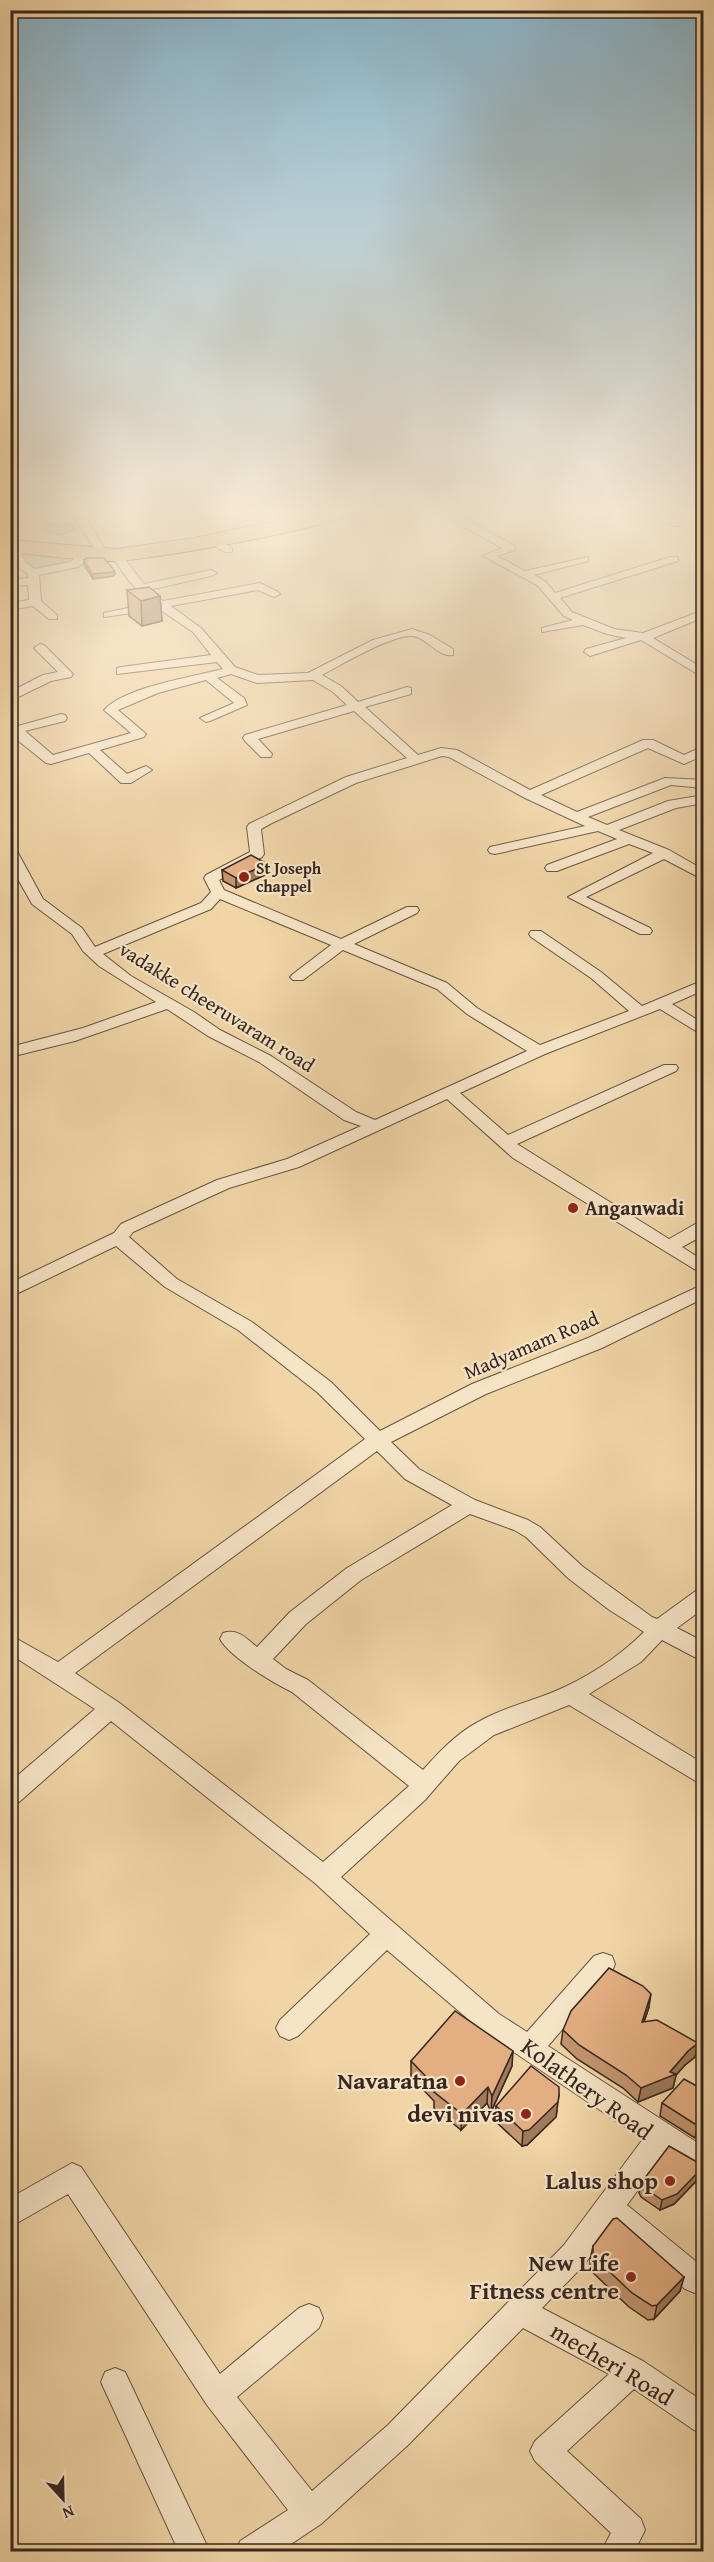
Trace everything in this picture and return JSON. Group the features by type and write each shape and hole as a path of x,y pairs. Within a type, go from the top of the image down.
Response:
{"street":[{"path":"192,627 231,670 257,679 311,676 369,647 410,632 449,652"},
{"path":"546,630 561,627"},
{"path":"598,627 612,632 640,636 701,672"},
{"path":"590,652 629,641 666,627"},
{"path":"10,697 47,678 67,674 40,648"},
{"path":"121,671 218,658"},
{"path":"12,728 51,760 140,734 110,710 121,702 145,693 231,670"},
{"path":"311,676 337,689 415,759"},
{"path":"206,718 240,705 240,701 209,677"},
{"path":"266,754 249,738 407,691"},
{"path":"12,728 61,718"},
{"path":"530,795 648,743 684,760 704,750"},
{"path":"92,749 126,780 146,770"},
{"path":"539,1051 472,1011 442,986 218,892 211,878 257,854 254,827 351,780 441,752 452,753 577,818 664,853 704,876"},
{"path":"577,818 670,781 704,784"},
{"path":"495,850 603,829 673,804 704,799"},
{"path":"552,868 630,839"},
{"name":"vadakke cheeruvaram road","path":"10,851 37,901 77,931 93,953 126,979 244,1050 265,1059 350,1116 375,1125"},
{"path":"645,932 575,897 664,853"},
{"path":"93,953 206,906 218,892"},
{"path":"298,977 340,945 412,910"},
{"path":"536,934 596,975 640,1012"},
{"path":"10,1291 120,1237 128,1228 193,1197 223,1184 293,1163 539,1051 640,1012 704,984"},
{"path":"661,1003 704,1031"},
{"path":"10,1052 43,1046 97,1031 165,1004"},
{"path":"505,1143 670,1068"},
{"path":"449,1092 505,1143 531,1162 704,1269"},
{"path":"668,1247 695,1233 704,1225"},
{"path":"120,1237 123,1243 171,1282 244,1326 324,1387 376,1441 412,1474 468,1505 511,1520 533,1532 575,1572 644,1623 704,1653"},
{"name":"Madyamam Road","path":"58,1673 168,1595 376,1441 479,1389 595,1343 704,1290"},
{"path":"258,1661 298,1618 354,1574 468,1505"},
{"path":"324,1877 424,1785 451,1754 486,1728 595,1682 633,1656 660,1629 704,1596"},
{"path":"231,1639 278,1675 300,1686 424,1785"},
{"name":"Kolathery Road","path":"10,1643 113,1710 178,1760 324,1877 490,2022 661,2136 574,2256 398,2435 310,2513 251,2552"},
{"path":"570,1694 704,1776"},
{"path":"10,1796 107,1712 113,1710"},
{"path":"289,2028 387,1934"},
{"path":"530,2048 603,1964"},
{"path":"661,2136 704,2162"},
{"path":"10,2214 72,2176 216,2395 310,2513"},
{"path":"609,2208 695,2279"},
{"name":"mecheri Road","path":"520,2311 633,2371 704,2420"},
{"path":"216,2395 309,2318"},
{"path":"616,2552 630,2530 545,2451 633,2371"},
{"path":"115,2382 195,2552"}],"building":[{"path":"251,855 267,864 236,878 222,870"},
{"path":"609,1968 643,1986 651,1994 642,2022 657,2020 698,2043 670,2072 676,2074 641,2088 626,2075 579,2045 563,2030 571,2011"},
{"name":"Navaratna","path":"455,2011 513,2051 492,2096 488,2087 462,2114 434,2092 437,2088 411,2061"},
{"name":"devi nivas","path":"531,2066 559,2087 559,2095 558,2102 529,2130 523,2131 496,2106"},
{"path":"684,2079 704,2090 704,2124 699,2121 698,2126 662,2103"},
{"name":"Lalus shop","path":"669,2146 704,2166 677,2194 662,2200 643,2187 641,2183"},
{"name":"New Life Fitness centre","path":"617,2218 684,2277 657,2305 652,2306 632,2293 593,2256 593,2246 613,2219"},
{"path":"10,2529 19,2552 10,2552"}],"place":[{"name":"St Joseph chappel","path":"244,877"},
{"name":"Anganwadi","path":"573,1208"},
{"name":"Navaratna","path":"460,2081"},
{"name":"devi nivas","path":"526,2114"},
{"name":"Lalus shop","path":"670,2181"},
{"name":"New Life Fitness centre","path":"631,2277"}]}
